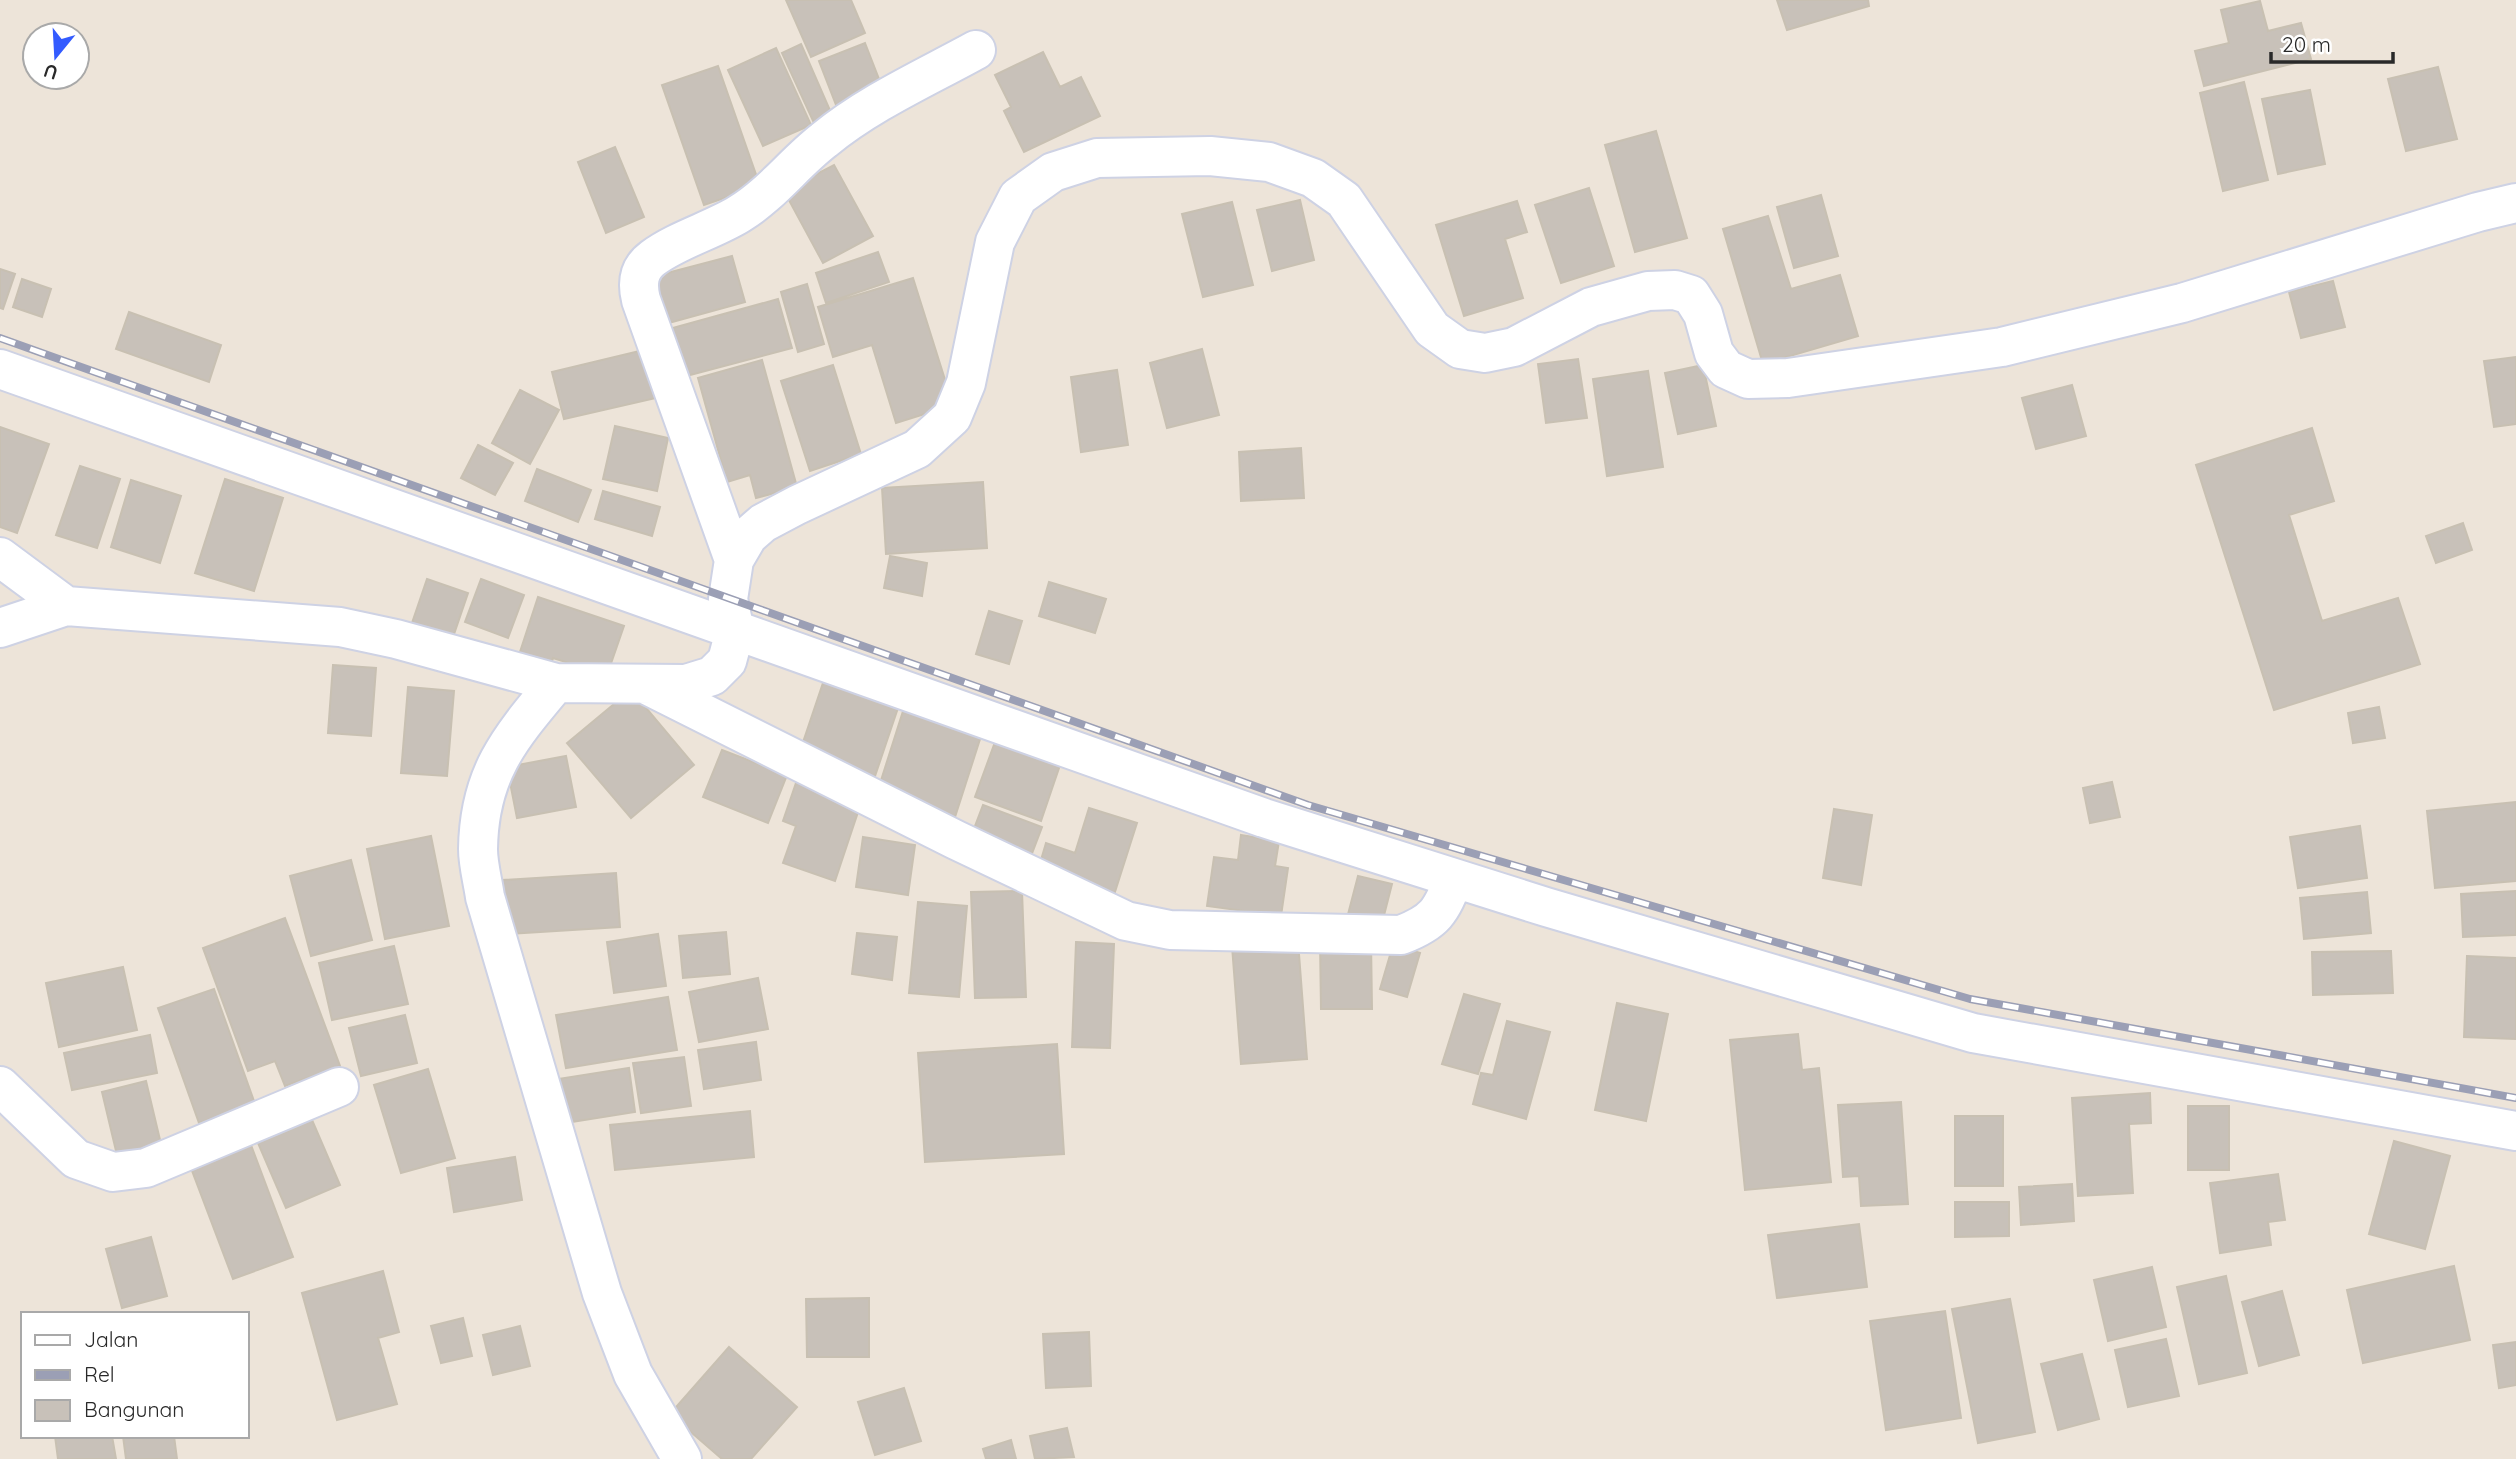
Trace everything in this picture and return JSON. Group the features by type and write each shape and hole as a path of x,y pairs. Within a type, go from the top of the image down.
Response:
{"street":[{"path":"734,560 640,300 637,285 640,272 652,258 740,214 767,193 822,141 852,119 976,50"},
{"path":"0,628 66,606 340,627 396,639 556,683 686,684 712,676 727,661 735,631 728,599 734,560 748,536 764,523 797,505 917,449 952,417 966,383 995,242 1018,197 1053,172 1097,158 1210,156 1269,162 1313,178 1344,200 1432,329 1460,349 1485,353 1514,347 1591,307 1648,291 1675,289 1691,295 1703,314 1714,353 1726,369 1748,379 1788,378 2002,347 2182,303 2478,212 2516,203"},
{"path":"0,369 1264,818 1826,991 1973,1033 2516,1131"},
{"path":"0,557 66,606"},
{"path":"556,683 512,737 492,772 481,811 478,852 485,897 602,1293 633,1374 682,1459"},
{"path":"646,684 956,841 1126,921 1170,930 1401,935 1426,926 1444,904 1454,878"},
{"path":"0,1086 76,1159 113,1172 146,1168 339,1087"}],"building":[{"path":"786,0 851,0 865,33 811,57"},
{"path":"1777,0 1868,0 1869,6 1787,30"},
{"path":"2260,1 2268,31 2301,23 2311,59 2204,86 2195,51 2229,43 2221,10"},
{"path":"865,43 884,92 838,110 819,61"},
{"path":"801,44 832,115 814,123 782,53"},
{"path":"776,48 811,125 763,146 728,70"},
{"path":"1043,52 1060,87 1081,77 1100,116 1024,152 1004,111 1011,107 995,75"},
{"path":"718,66 760,186 704,205 662,85"},
{"path":"2438,67 2457,139 2406,151 2388,79"},
{"path":"2244,82 2268,180 2223,191 2200,93"},
{"path":"2310,90 2325,164 2278,174 2262,99"},
{"path":"1656,131 1687,238 1635,252 1605,145"},
{"path":"615,147 644,217 606,233 578,162"},
{"path":"834,165 873,236 823,263 784,191"},
{"path":"1589,188 1614,266 1561,283 1535,205"},
{"path":"1821,195 1838,256 1794,268 1777,207"},
{"path":"1300,200 1314,260 1272,271 1257,210"},
{"path":"1517,201 1527,232 1505,239 1523,298 1464,316 1436,225"},
{"path":"1232,202 1253,285 1203,297 1182,214"},
{"path":"1768,216 1791,289 1840,275 1858,336 1763,364 1723,229"},
{"path":"878,252 889,282 826,303 816,273"},
{"path":"732,256 745,302 665,324 652,277"},
{"path":"0,269 15,274 3,309 0,308"},
{"path":"913,278 953,405 896,423 872,345 833,357 818,307"},
{"path":"22,279 51,289 42,317 13,307"},
{"path":"2333,281 2345,327 2301,338 2289,292"},
{"path":"807,284 824,344 798,352 781,292"},
{"path":"778,299 792,348 675,379 662,331"},
{"path":"129,312 221,345 209,382 116,349"},
{"path":"648,349 660,397 564,419 552,372"},
{"path":"1202,349 1219,415 1167,428 1150,363"},
{"path":"2516,357 2516,424 2494,427 2484,361"},
{"path":"1578,359 1587,418 1546,423 1538,364"},
{"path":"762,360 797,487 756,498 750,475 727,482 698,378"},
{"path":"833,365 861,454 810,471 781,381"},
{"path":"1703,365 1716,426 1678,434 1665,373"},
{"path":"1117,370 1128,445 1081,452 1071,377"},
{"path":"1648,371 1663,467 1607,476 1593,379"},
{"path":"2072,385 2086,436 2036,449 2022,398"},
{"path":"520,390 559,410 530,464 492,443"},
{"path":"615,426 668,438 657,491 603,479"},
{"path":"0,427 49,444 17,533 0,527"},
{"path":"2312,428 2334,501 2289,515 2322,621 2398,598 2420,664 2274,710 2196,465"},
{"path":"478,445 513,463 495,495 461,478"},
{"path":"1301,448 1304,498 1241,501 1239,452"},
{"path":"80,466 120,479 97,548 56,535"},
{"path":"537,469 591,490 578,522 525,501"},
{"path":"225,479 283,498 254,591 195,573"},
{"path":"131,480 181,496 160,563 111,547"},
{"path":"983,482 987,548 886,554 882,488"},
{"path":"603,491 660,507 652,536 595,519"},
{"path":"2463,523 2472,550 2436,563 2426,536"},
{"path":"890,556 927,563 922,596 884,588"},
{"path":"427,579 468,593 451,643 410,629"},
{"path":"481,579 524,595 508,638 465,622"},
{"path":"1049,582 1106,599 1095,633 1039,616"},
{"path":"538,597 624,626 607,675 553,658 549,671 517,661"},
{"path":"989,611 1022,621 1009,664 976,654"},
{"path":"333,665 376,668 371,736 328,733"},
{"path":"826,674 848,682 845,690 898,708 873,782 798,757"},
{"path":"408,687 454,691 447,776 401,773"},
{"path":"631,690 694,765 631,818 567,743"},
{"path":"2379,707 2385,738 2353,743 2348,713"},
{"path":"904,708 982,733 955,817 877,793"},
{"path":"995,742 1060,765 1041,821 975,797"},
{"path":"722,750 787,775 768,823 703,797"},
{"path":"566,756 576,807 517,818 507,767"},
{"path":"797,780 861,803 835,881 783,863 796,826 783,821"},
{"path":"2112,782 2120,817 2090,823 2083,788"},
{"path":"2516,802 2516,881 2435,888 2427,811"},
{"path":"983,805 1042,827 1028,864 969,842"},
{"path":"1089,808 1137,823 1114,895 1038,870 1046,843 1075,853"},
{"path":"1834,809 1872,815 1861,885 1823,878"},
{"path":"2360,826 2367,878 2298,888 2290,837"},
{"path":"1241,835 1279,841 1275,866 1288,868 1281,916 1207,906 1214,857 1238,860"},
{"path":"431,836 449,926 385,939 367,849"},
{"path":"863,837 915,845 908,895 856,887"},
{"path":"351,860 372,940 311,956 290,876"},
{"path":"616,873 620,927 507,934 503,880"},
{"path":"1358,876 1392,884 1380,931 1346,922"},
{"path":"1022,891 1026,997 975,998 971,892"},
{"path":"2516,891 2516,935 2463,937 2461,894"},
{"path":"2367,892 2371,933 2304,939 2300,898"},
{"path":"918,902 967,906 959,997 909,993"},
{"path":"285,918 340,1066 285,1086 275,1061 248,1071 203,948"},
{"path":"726,932 730,974 683,978 679,936"},
{"path":"857,933 897,937 892,980 852,974"},
{"path":"658,934 666,986 614,993 607,942"},
{"path":"1371,940 1372,1009 1321,1009 1320,941"},
{"path":"1298,941 1307,1059 1241,1064 1232,946"},
{"path":"1076,942 1114,944 1110,1048 1072,1047"},
{"path":"1393,945 1420,953 1407,997 1380,989"},
{"path":"394,946 408,1004 332,1020 319,963"},
{"path":"2391,951 2393,993 2313,995 2312,952"},
{"path":"2467,956 2516,958 2516,1039 2464,1037"},
{"path":"123,967 137,1030 59,1047 46,983"},
{"path":"758,978 768,1029 699,1042 689,992"},
{"path":"214,989 255,1104 199,1123 158,1008"},
{"path":"1464,994 1500,1004 1478,1074 1442,1064"},
{"path":"668,997 677,1050 566,1068 556,1015"},
{"path":"1617,1003 1668,1014 1646,1121 1595,1110"},
{"path":"405,1015 417,1063 361,1076 349,1028"},
{"path":"1507,1021 1550,1032 1526,1119 1473,1104 1481,1073 1493,1075"},
{"path":"1798,1034 1802,1070 1819,1068 1831,1182 1745,1190 1730,1040"},
{"path":"150,1035 157,1073 72,1090 64,1053"},
{"path":"756,1042 761,1080 704,1089 698,1050"},
{"path":"1057,1044 1064,1154 925,1162 918,1053"},
{"path":"684,1057 691,1106 641,1113 633,1063"},
{"path":"629,1068 635,1112 565,1123 558,1079"},
{"path":"428,1069 455,1158 401,1173 374,1085"},
{"path":"146,1081 161,1144 117,1155 102,1092"},
{"path":"2150,1093 2151,1123 2129,1124 2133,1193 2078,1196 2072,1098"},
{"path":"1901,1102 1908,1204 1861,1206 1859,1176 1843,1177 1838,1105"},
{"path":"2188,1106 2229,1106 2229,1170 2188,1170"},
{"path":"750,1111 754,1157 615,1170 610,1125"},
{"path":"1955,1116 2003,1116 2003,1186 1955,1186"},
{"path":"312,1120 340,1185 286,1208 258,1143"},
{"path":"2394,1141 2450,1156 2425,1249 2369,1234"},
{"path":"251,1145 293,1257 233,1279 191,1168"},
{"path":"515,1157 522,1200 454,1212 447,1168"},
{"path":"2278,1174 2285,1220 2268,1222 2271,1245 2220,1253 2210,1183"},
{"path":"2072,1184 2074,1221 2021,1225 2019,1187"},
{"path":"1955,1202 2009,1202 2009,1236 1955,1237"},
{"path":"1859,1224 1867,1287 1777,1298 1768,1235"},
{"path":"151,1237 167,1296 122,1308 106,1249"},
{"path":"2454,1266 2470,1340 2363,1363 2347,1290"},
{"path":"2152,1267 2166,1327 2108,1341 2094,1280"},
{"path":"383,1271 399,1332 378,1338 397,1404 337,1420 302,1293"},
{"path":"2226,1276 2247,1373 2199,1384 2177,1287"},
{"path":"2282,1291 2299,1355 2259,1366 2242,1302"},
{"path":"869,1298 869,1357 807,1357 806,1299"},
{"path":"2010,1299 2035,1432 1978,1443 1952,1309"},
{"path":"1945,1311 1961,1418 1886,1430 1870,1321"},
{"path":"463,1318 472,1356 441,1363 431,1326"},
{"path":"520,1326 530,1366 493,1375 483,1335"},
{"path":"1089,1332 1091,1386 1046,1388 1043,1334"},
{"path":"2166,1339 2179,1396 2128,1407 2115,1350"},
{"path":"2516,1342 2516,1385 2499,1388 2493,1345"},
{"path":"729,1347 797,1407 751,1459 722,1459 670,1414"},
{"path":"2082,1354 2099,1419 2058,1430 2041,1364"},
{"path":"904,1388 921,1441 875,1455 858,1402"},
{"path":"1067,1428 1074,1457 1035,1459 1030,1436"},
{"path":"55,1438 112,1438 116,1459 58,1459"},
{"path":"123,1438 174,1438 177,1459 126,1459"},
{"path":"1011,1440 1016,1459 986,1459 983,1449"}],"railway":[{"path":"0,338 1308,805 1970,999 2516,1098"}]}
